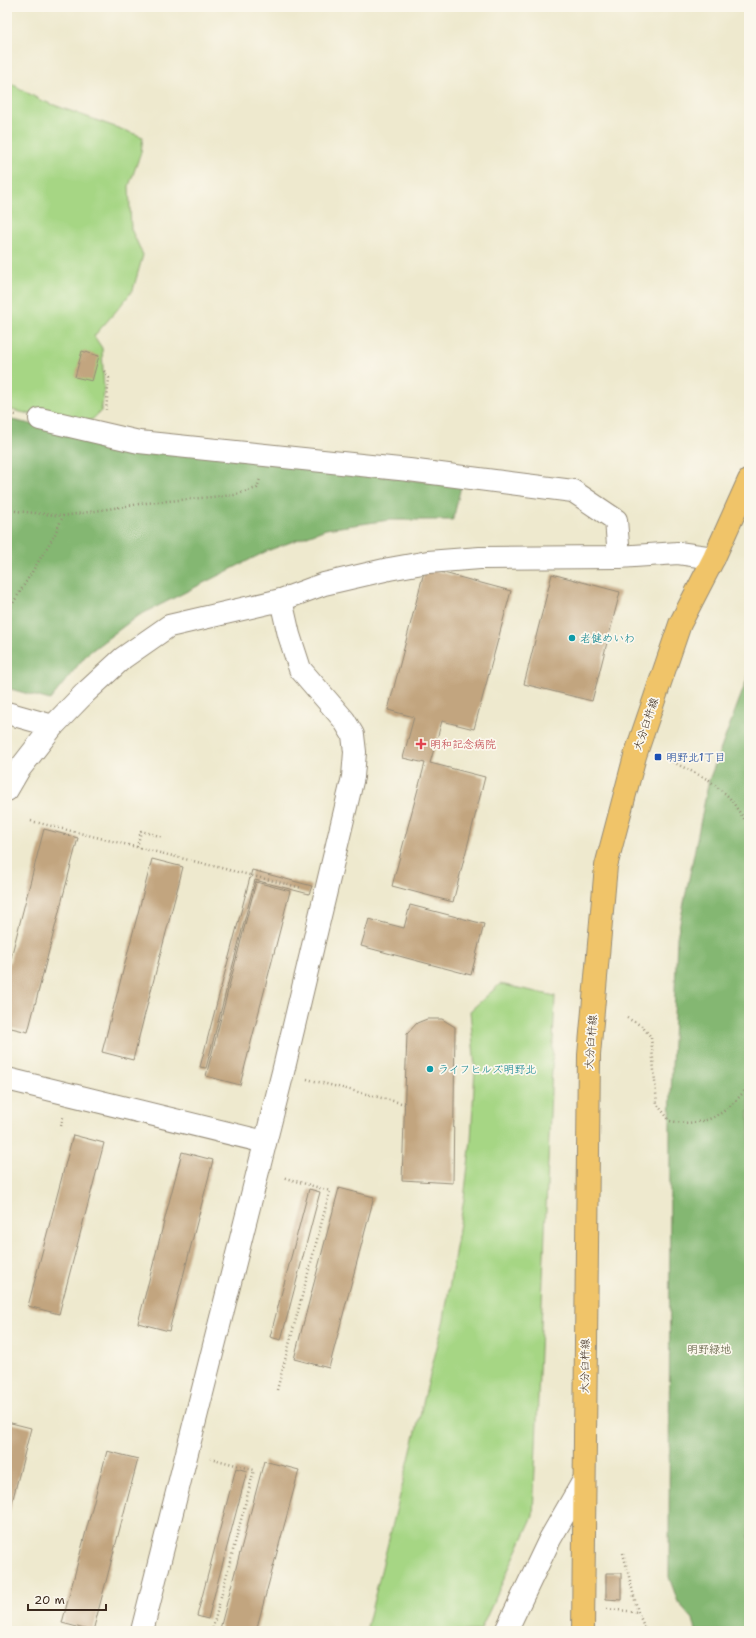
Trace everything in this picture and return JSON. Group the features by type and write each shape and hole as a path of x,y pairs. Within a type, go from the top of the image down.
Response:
{"main road":[{"name":"大分臼杵線","path":"583,1631 589,1055 606,866 635,756 680,624 714,558 749,480"}],"street":[{"path":"40,420 139,442 409,470 573,491 616,520 619,557"},
{"path":"7,790 18,771 53,726 85,693 123,658 169,626 281,600 324,584 389,569 428,562 480,558 619,557 678,553 714,558"},
{"path":"142,1631 283,1072 353,777 355,752 353,735 344,720 300,669 289,636 281,600"},
{"path":"7,713 53,726"},
{"path":"7,1079 265,1142"},
{"path":"506,1631 550,1539 584,1480"}],"path":[{"path":"81,429 95,423 105,412 108,397 109,378 104,371"},
{"path":"7,510 63,516 146,504 234,495 256,488 270,456"},
{"path":"7,613 54,536 63,516"},
{"path":"673,762 709,780 729,798 749,826"},
{"path":"31,821 326,895"},
{"path":"137,847 141,831 163,837"},
{"path":"627,1018 642,1026 652,1037 657,1104 670,1121 685,1124 710,1120 736,1101 749,1085"},
{"path":"283,1072 405,1104"},
{"path":"277,1390 330,1191 281,1177"},
{"path":"209,1458 254,1470 212,1631"},
{"path":"623,1553 638,1612 646,1631"},
{"path":"583,1606 638,1612"}],"green space":[{"path":"7,81 40,100 143,137 141,152 129,186 131,229 143,255 133,290 94,336 102,348 104,393 101,411 93,419 80,425 7,409"},
{"path":"7,419 139,447 461,486 453,520 389,520 326,529 267,551 136,617 87,654 50,700 7,688"},
{"name":"明野緑地","path":"749,674 749,1631 696,1631 693,1619 678,1602 669,1577 670,1121 677,937 709,780"},
{"path":"500,984 555,996 533,1516 480,1631 366,1631 444,1319 464,1199 471,1140 475,1068 470,1011"}],"building":[{"path":"82,351 99,356 92,381 75,377"},
{"name":"明和記念病院","path":"425,568 511,591 474,729 442,721 430,763 485,777 453,902 392,886 425,763 403,758 414,717 388,710"},
{"name":"老健めいわ","path":"552,574 620,592 592,701 524,684"},
{"path":"44,829 78,838 28,1032 7,1027 7,973"},
{"path":"152,859 183,867 133,1060 102,1052"},
{"path":"252,870 312,886 309,894 255,880 206,1068 200,1067"},
{"path":"256,882 290,891 240,1085 206,1076"},
{"path":"410,905 484,924 471,975 361,946 369,919 404,928"},
{"name":"ライフヒルズ明野北","path":"427,1019 442,1019 455,1027 453,1183 402,1180 407,1034 417,1023"},
{"path":"73,1135 104,1143 59,1314 28,1306"},
{"path":"182,1152 213,1160 169,1331 138,1323"},
{"path":"339,1188 374,1197 329,1368 294,1359"},
{"path":"309,1189 320,1192 281,1340 270,1337"},
{"path":"7,1422 31,1428 8,1518 7,1518"},
{"path":"107,1451 138,1459 92,1631 62,1623"},
{"path":"264,1461 299,1470 256,1631 227,1631 220,1629"},
{"path":"236,1468 247,1471 208,1619 197,1616"},
{"path":"606,1573 621,1573 621,1600 606,1599"}],"place":[{"name":"老健めいわ","path":"572,638"},
{"name":"明和記念病院","path":"421,744"},
{"name":"明野北1丁目","path":"658,757"},
{"name":"ライフヒルズ明野北","path":"430,1069"}]}
